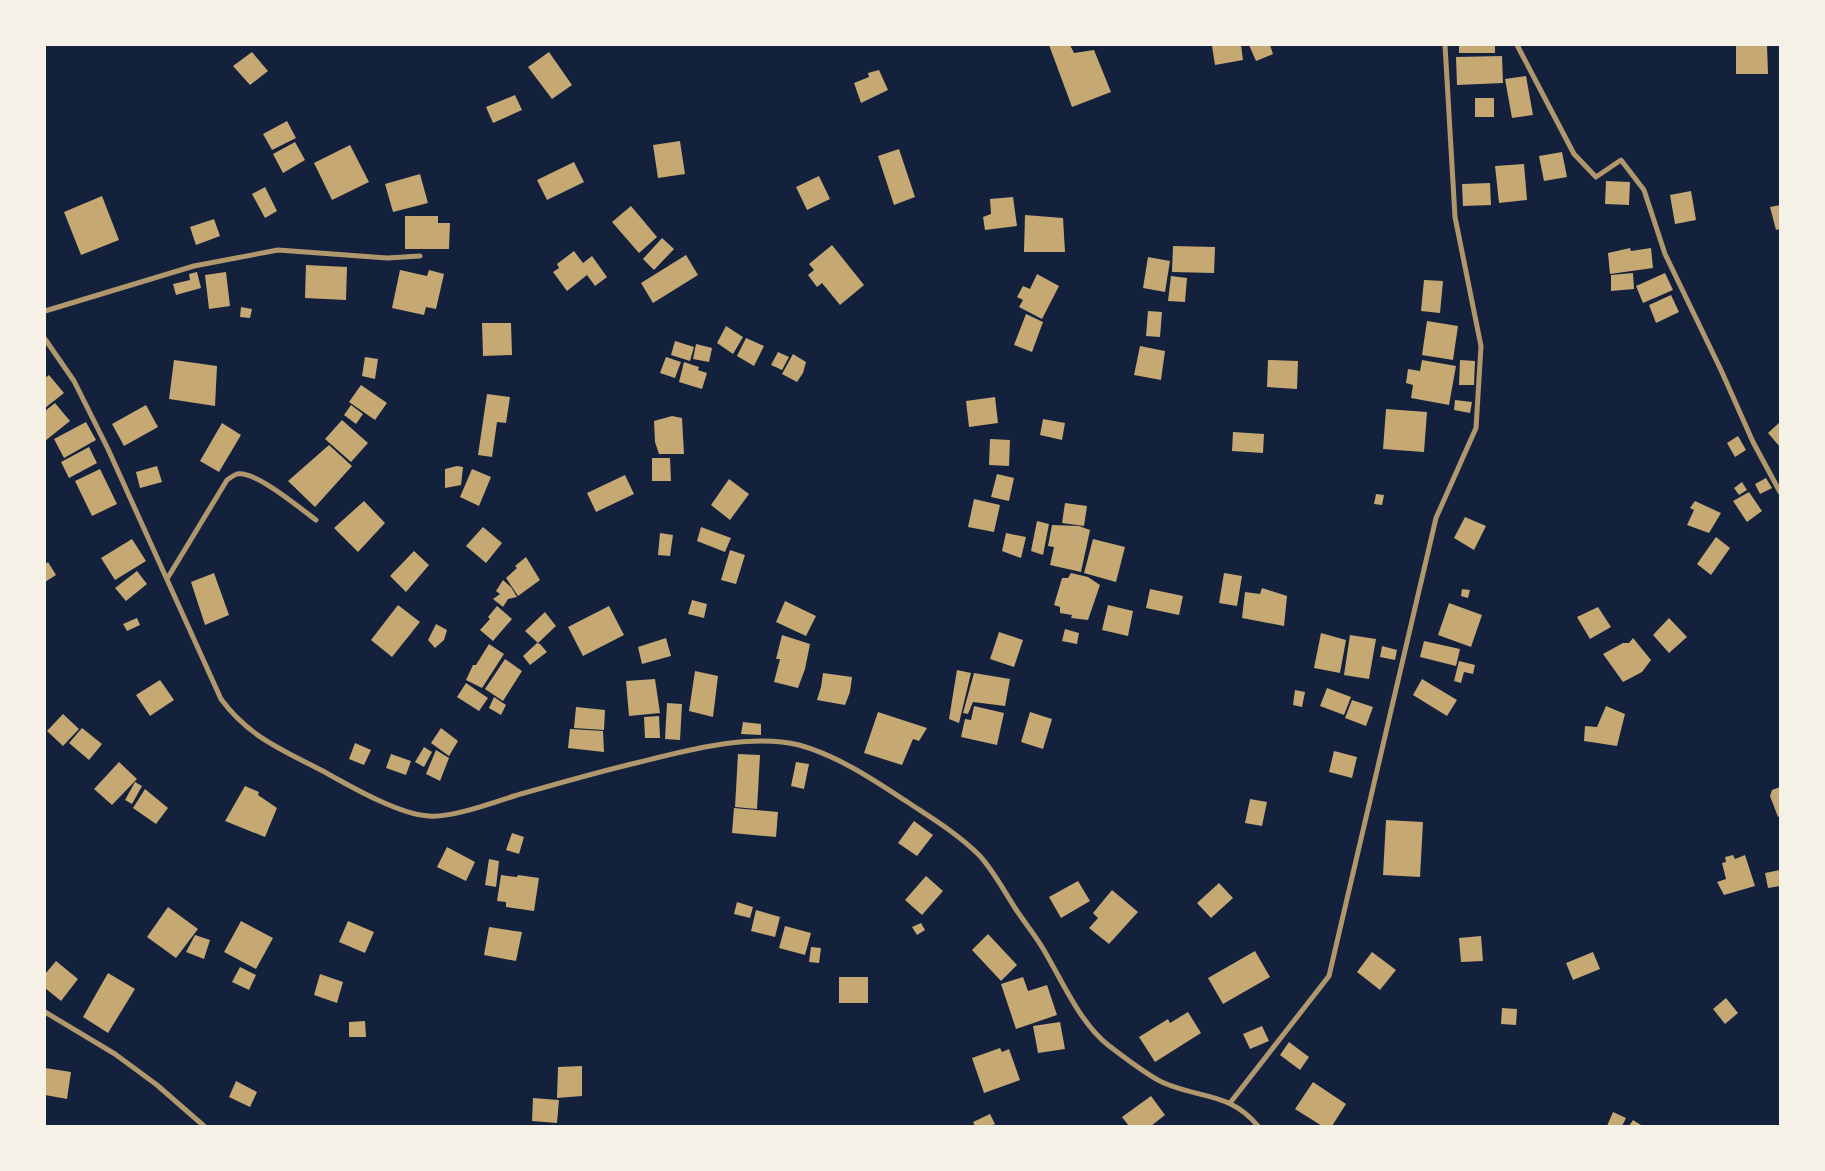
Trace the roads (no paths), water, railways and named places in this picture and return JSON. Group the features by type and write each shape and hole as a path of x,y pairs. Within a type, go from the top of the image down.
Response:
{"street":[{"path":"1230,1103 1329,976 1436,518 1476,428 1481,346 1455,217 1445,45"},
{"path":"1517,45 1574,154 1596,176 1621,160 1644,190 1665,254 1721,370 1753,442 1780,492"},
{"path":"45,311 194,266 278,250 387,258 420,256"},
{"path":"45,339 74,380 108,449 221,699 232,714 262,740 375,799 431,817 580,776 728,743 771,742 798,745 839,760 942,825 962,839 981,857 1041,944 1085,1019 1105,1043 1163,1083 1230,1103 1246,1112 1258,1126"},
{"path":"167,579 227,480 238,474 250,475 266,484 316,520"},
{"path":"45,1012 115,1054 157,1085 204,1126"}]}
